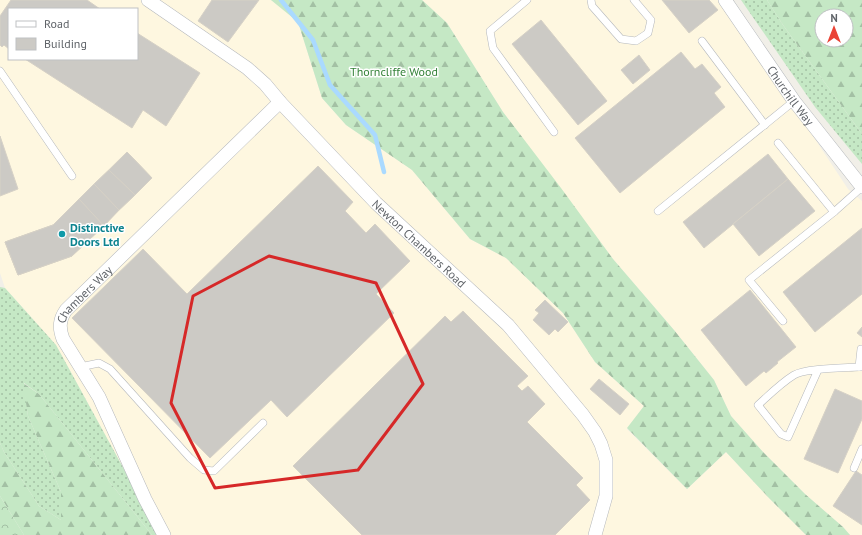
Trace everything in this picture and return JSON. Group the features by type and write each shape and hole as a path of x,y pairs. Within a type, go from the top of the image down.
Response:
{"street":[{"name":"Newton Chambers Road","path":"148,0 247,68 265,84 280,102 376,203 508,324 583,415 595,432 601,444 606,460 606,496 595,535"},
{"name":"Churchill Way","path":"725,0 794,101 862,187"},
{"name":"Chambers Way","path":"164,535 145,499 99,397 66,344 61,333 60,320 66,310 280,102"}],"lane":[{"path":"528,0 490,31 494,48 554,132"},
{"path":"591,0 592,6 621,39 636,41 648,33 651,20 634,0"},
{"path":"702,42 765,125"},
{"path":"0,71 72,176"},
{"path":"658,212 794,101"},
{"path":"778,143 834,212"},
{"path":"783,321 749,280 834,212 862,187"},
{"path":"818,370 788,437 780,434 758,405 794,375 801,372 818,370 860,367 861,349"},
{"path":"80,367 99,362 110,369 190,458 204,470 214,471 263,423"},
{"path":"854,468 862,449"}],"highlighted area":[{"path":"269,256 376,283 423,384 358,470 215,488 171,403 193,296"}],"shaded area":[{"path":"0,0 271,0 298,22 322,98 346,125 412,170 470,239 506,258 563,313 595,362 644,406 627,429 687,489 726,452 806,535 160,535 56,345 5,288 0,273"},
{"path":"422,0 723,0 848,189 862,201 862,535 850,535 805,494 763,452 731,416 714,380 674,330 613,259 503,112 447,23"}],"green space":[{"name":"Thorncliffe Wood","path":"271,0 422,0 447,23 503,112 613,259 674,330 714,380 731,416 763,452 805,494 850,535 806,535 726,452 687,489 627,428 644,406 595,362 563,313 506,258 470,239 412,170 346,125 322,98 298,22"},
{"path":"741,0 767,0 783,25 862,134 862,164 815,107"},
{"path":"767,0 862,0 862,134 783,25"},
{"path":"0,287 5,288 56,345 160,535 152,535 39,394 24,383 28,416 61,492 61,520 39,506 4,452 0,443"},
{"path":"23,383 39,394 152,535 24,535 0,496 0,443 4,452 39,506 61,520 61,492 28,416"},
{"path":"0,496 24,535 0,535"}],"building":[{"path":"11,0 87,0 99,8 8,8 8,48 4,45 2,47 0,45 0,16"},
{"path":"212,0 259,0 228,42 198,21"},
{"path":"662,0 709,0 718,10 689,33"},
{"path":"541,20 607,101 578,125 512,44"},
{"path":"138,34 200,73 166,126 143,110 132,128 27,60 138,60"},
{"path":"681,52 695,69 702,64 721,87 714,93 725,107 620,193 575,138"},
{"path":"639,55 650,70 633,84 621,70"},
{"path":"0,136 18,189 0,196"},
{"path":"127,152 152,178 72,256 18,275 5,242 53,225"},
{"path":"127,152 152,178 135,195 109,170"},
{"path":"768,154 788,179 704,248 683,222"},
{"path":"318,166 353,202 345,211 366,233 375,224 410,261 376,294 394,313 287,417 271,400 210,458 72,318 143,249 187,294"},
{"path":"109,170 135,195 119,210 94,184"},
{"path":"788,179 815,211 759,256 733,224"},
{"path":"94,184 119,210 104,226 79,199"},
{"name":"Distinctive Doors Ltd","path":"79,199 104,226 72,256 18,275 5,242 53,225"},
{"path":"862,228 862,294 815,332 783,292"},
{"path":"750,290 796,347 766,373 764,371 746,386 701,330"},
{"path":"545,300 568,322 558,332 555,329 549,335 533,320 539,313 535,310"},
{"path":"463,311 528,376 517,386 522,391 528,386 545,404 527,422 583,478 576,485 590,500 555,535 362,535 293,466 445,316 451,322"},
{"path":"862,327 862,337 857,333"},
{"path":"599,379 629,404 620,415 590,389"},
{"path":"835,389 862,401 862,419 838,473 804,459"},
{"path":"856,471 862,475 862,525 833,506"}],"waterway":[{"path":"281,0 313,40 330,85 375,135 384,172"}],"place":[{"name":"Distinctive Doors Ltd","path":"62,234"}]}
